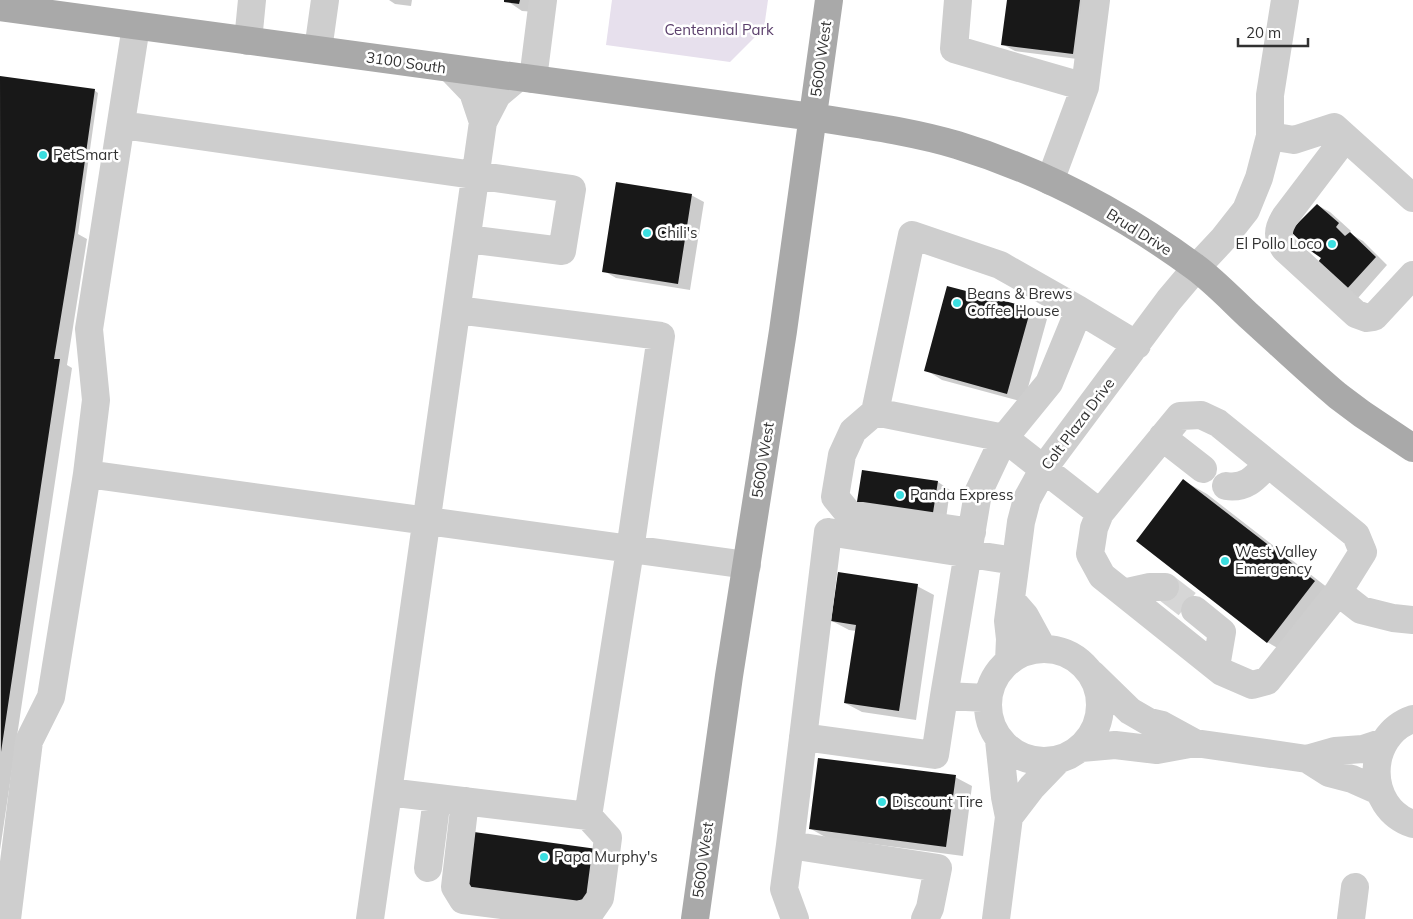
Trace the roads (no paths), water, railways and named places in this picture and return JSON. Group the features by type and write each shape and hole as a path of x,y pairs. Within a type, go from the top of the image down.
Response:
{"main road":[{"name":"5600 West","path":"695,919 729,676 783,331 829,0"},
{"name":"3100 South","path":"0,7 813,117"},
{"name":"Brud Drive","path":"813,117 900,132 956,145 998,159 1050,181 1129,224 1196,268 1338,396 1413,448"}],"street":[{"path":"248,41 252,0"},
{"path":"318,50 325,0"},
{"path":"373,919 388,792 483,122 497,95 525,78 543,0"},
{"path":"958,0 954,49 1085,87"},
{"path":"1050,181 1085,87 1096,0"},
{"name":"Colt Plaza Drive","path":"1009,661 1010,640 1008,621 1012,601 1015,561 1024,509 1031,490 1044,468 1169,300 1246,210 1259,178 1270,136 1270,95 1285,0"},
{"path":"6,919 29,742 51,697 87,474 96,400 89,329 136,26"},
{"path":"451,69 473,92 483,122"},
{"path":"122,125 572,189 562,252 467,238"},
{"path":"1270,136 1294,140 1334,127 1413,198"},
{"path":"1345,138 1285,217 1279,228 1280,241 1285,249 1344,303 1361,316 1367,318 1374,317 1413,275"},
{"path":"1015,561 970,543 849,514 835,497 842,456 853,431 875,412 912,235 1000,265 1137,345"},
{"path":"457,310 661,336 630,550 588,816"},
{"path":"803,738 935,755 978,493 1004,438 1049,383 1080,310"},
{"path":"875,412 1004,438 1100,513"},
{"path":"1201,415 1218,423 1356,535 1363,552 1338,592 1267,681 1252,685 1222,672 1102,576 1090,554 1094,528 1100,513 1162,437 1180,416 1201,415"},
{"path":"1162,437 1203,469"},
{"path":"1226,486 1236,488 1252,482 1268,464"},
{"path":"87,474 747,565"},
{"path":"795,919 784,889 828,532 970,543"},
{"path":"1123,593 1150,587 1165,587"},
{"path":"1338,592 1361,610 1393,618 1413,620"},
{"path":"1012,601 1025,616 1043,649"},
{"path":"1195,610 1222,632 1216,667"},
{"path":"996,919 1010,817 1005,797 999,740 989,720 988,698 995,677 1009,661 1025,653 1043,649 1069,655 1083,664 1130,711 1149,722 1162,725 1195,743"},
{"path":"1010,817 1032,787 1090,738 1097,725 1100,712 1100,698 1097,684 1090,672"},
{"path":"944,696 988,698"},
{"path":"1413,719 1399,726 1384,742 1376,766 1376,779 1379,791 1387,804 1397,815 1413,824"},
{"path":"999,740 1011,751 1026,759 1042,762 1115,745 1157,750 1195,743 1306,759 1329,773 1352,778 1379,791"},
{"path":"1306,759 1335,751 1363,749 1384,742"},
{"path":"388,792 465,801 588,816 608,838 600,898 590,911 579,915 463,900 455,887 465,801"},
{"path":"428,868 437,798"},
{"path":"790,845 938,868 930,908 925,919"},
{"path":"1350,919 1355,887"}],"tunnel":[{"path":"1165,587 1195,610"}],"place":[{"name":"PetSmart","path":"43,155"},
{"name":"Chili's","path":"647,233"},
{"name":"El Pollo Loco","path":"1332,244"},
{"name":"Beans & Brews Coffee House","path":"957,303"},
{"name":"Panda Express","path":"900,495"},
{"name":"West Valley Emergency","path":"1225,561"},
{"name":"Discount Tire","path":"882,802"},
{"name":"Papa Murphy's","path":"544,857"}],"park label":[{"name":"Centennial Park","path":"719,30"}]}
